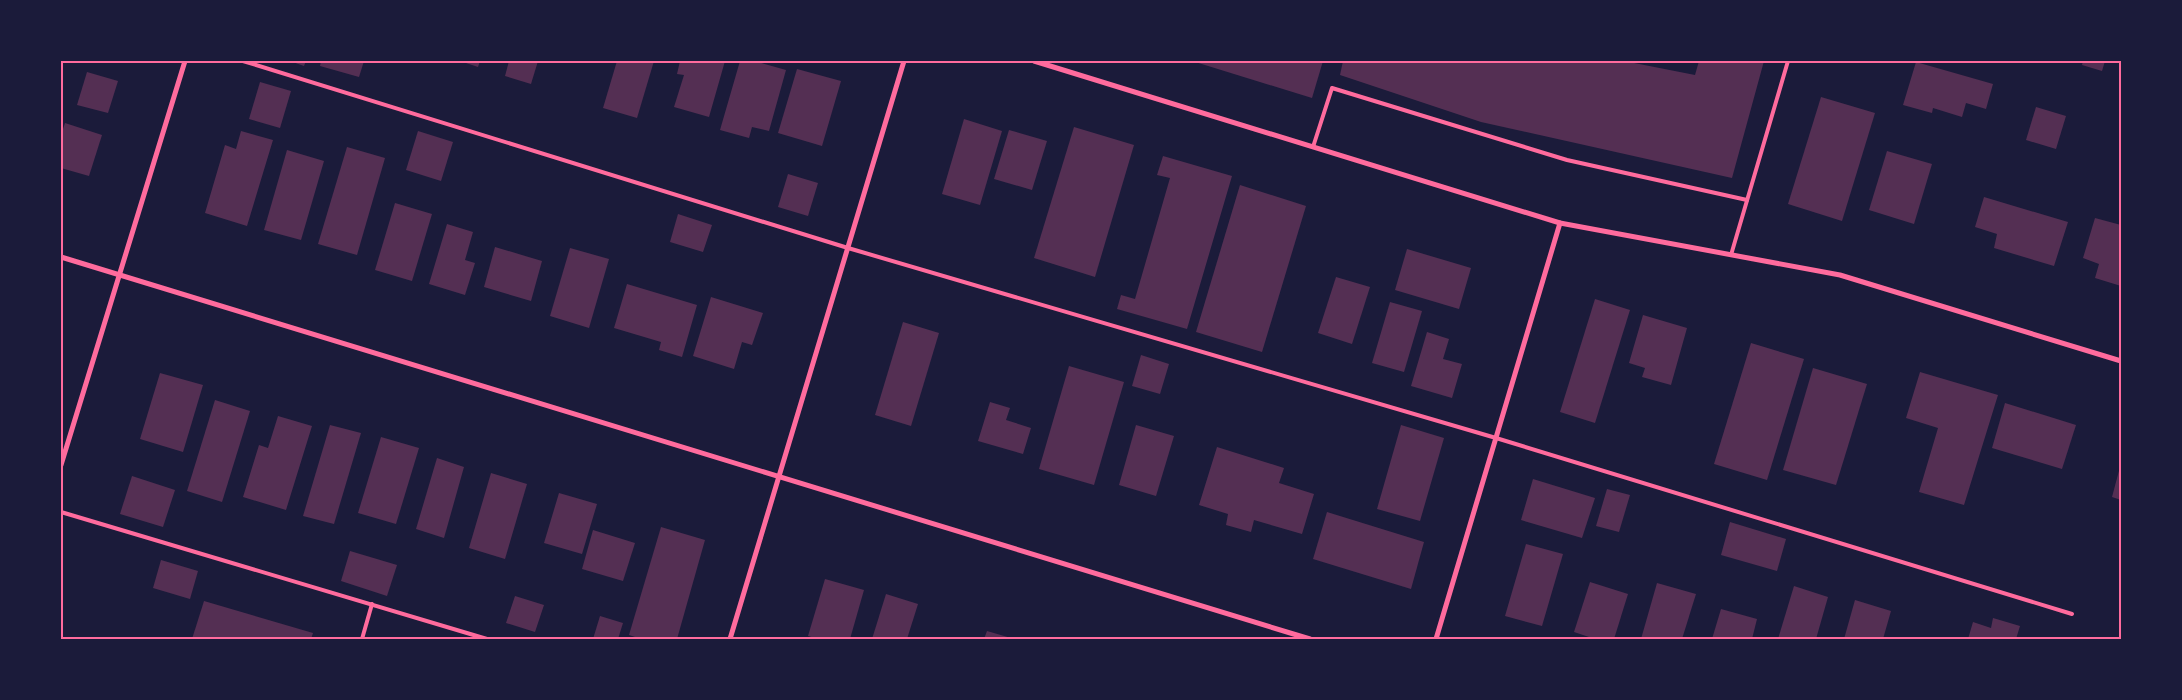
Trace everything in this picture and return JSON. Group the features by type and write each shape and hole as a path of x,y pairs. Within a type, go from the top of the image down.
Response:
{"street":[{"path":"61,465 186,61"},
{"path":"730,639 904,61"},
{"path":"1034,61 1560,223 1840,275 2121,361"},
{"path":"1436,639 1560,223"},
{"path":"61,257 1310,639"}],"lane":[{"path":"243,61 848,248 1496,438 2072,614"},
{"path":"1731,255 1788,61"},
{"path":"1313,147 1332,88 1566,160 1747,200"},
{"path":"61,512 487,639"},
{"path":"362,639 372,604"}],"building":[{"path":"290,61 306,61 304,66"},
{"path":"321,61 364,61 359,77 320,66"},
{"path":"460,61 480,61 478,67"},
{"path":"509,61 538,61 531,84 505,76"},
{"path":"617,61 654,61 637,118 603,108"},
{"path":"680,61 725,61 709,117 674,107 684,75 677,74"},
{"path":"740,61 754,61 786,70 769,131 752,127 749,138 720,130"},
{"path":"1192,61 1323,61 1312,98"},
{"path":"1343,61 1624,61 1695,75 1699,61 1764,61 1732,178 1481,122 1340,75"},
{"path":"2083,61 2105,61 2102,71 2082,65"},
{"path":"1916,62 1993,84 1986,109 1966,103 1962,117 1933,108 1932,113 1903,105"},
{"path":"797,69 841,81 822,146 778,133"},
{"path":"87,72 118,81 108,113 77,105"},
{"path":"260,82 291,91 280,128 249,119"},
{"path":"1821,97 1875,113 1842,221 1788,204"},
{"path":"2036,107 2066,116 2056,149 2026,140"},
{"path":"964,119 1002,131 980,205 942,194"},
{"path":"65,123 102,135 89,176 61,168 61,135"},
{"path":"1074,127 1134,145 1095,277 1034,258"},
{"path":"1009,130 1047,141 1032,190 994,179"},
{"path":"241,131 273,140 247,226 205,213 225,145 236,149"},
{"path":"418,131 453,142 441,181 406,170"},
{"path":"347,147 385,158 357,255 318,244"},
{"path":"287,150 324,161 301,240 264,230"},
{"path":"1887,151 1932,164 1914,224 1869,210"},
{"path":"1163,156 1232,176 1187,329 1117,309 1121,295 1135,299 1170,178 1157,175"},
{"path":"788,174 818,183 808,216 778,207"},
{"path":"1240,185 1306,206 1262,352 1196,332"},
{"path":"1984,197 2068,222 2054,266 1994,248 1997,234 1975,227"},
{"path":"395,203 432,214 412,281 375,270"},
{"path":"678,214 712,225 703,252 670,242"},
{"path":"2095,218 2121,225 2121,286 2095,278 2099,264 2083,258"},
{"path":"447,224 473,232 465,260 475,263 465,295 429,284"},
{"path":"495,247 542,261 531,301 484,287"},
{"path":"570,248 609,259 589,328 550,316"},
{"path":"1407,249 1471,268 1459,309 1395,290"},
{"path":"1336,277 1370,287 1352,344 1318,333"},
{"path":"627,284 697,305 682,357 659,350 661,342 614,328"},
{"path":"711,297 763,313 752,345 742,342 734,369 693,356"},
{"path":"1595,299 1630,310 1595,423 1560,412"},
{"path":"1390,302 1422,311 1404,372 1372,363"},
{"path":"1643,315 1687,328 1671,385 1642,377 1645,368 1629,363"},
{"path":"903,322 939,333 911,426 875,415"},
{"path":"1427,332 1449,339 1443,359 1462,364 1452,398 1411,386"},
{"path":"1751,343 1804,359 1767,480 1714,464"},
{"path":"1141,355 1169,364 1160,394 1132,386"},
{"path":"1069,366 1124,382 1094,485 1039,469"},
{"path":"1813,368 1867,384 1836,485 1783,470"},
{"path":"1920,372 1998,395 1964,505 1919,492 1938,428 1906,418"},
{"path":"160,373 203,385 183,452 140,439"},
{"path":"215,400 250,411 222,502 187,491"},
{"path":"990,402 1010,408 1006,420 1031,428 1023,454 978,441"},
{"path":"2005,403 2076,425 2062,469 1992,448"},
{"path":"278,416 312,426 286,510 243,497 259,445 268,448"},
{"path":"330,425 361,433 334,524 303,516"},
{"path":"1136,425 1174,436 1156,496 1119,485"},
{"path":"1401,425 1444,438 1420,521 1377,509"},
{"path":"381,437 419,448 396,524 358,513"},
{"path":"1217,447 1284,468 1279,483 1314,494 1302,534 1254,520 1251,532 1226,525 1228,514 1199,505"},
{"path":"437,458 464,467 444,538 416,529"},
{"path":"2121,468 2121,500 2112,497"},
{"path":"491,473 527,484 505,559 469,548"},
{"path":"132,476 175,490 163,527 120,514"},
{"path":"1533,479 1595,498 1582,538 1521,520"},
{"path":"1607,489 1630,495 1619,532 1596,526"},
{"path":"559,493 597,504 582,554 544,543"},
{"path":"1327,512 1424,542 1411,589 1313,559"},
{"path":"1730,522 1786,539 1777,571 1721,555"},
{"path":"661,527 705,540 677,639 641,639 629,635"},
{"path":"593,530 635,543 623,581 582,569"},
{"path":"1526,544 1563,554 1542,626 1505,616"},
{"path":"350,551 397,565 387,596 341,581"},
{"path":"161,560 198,571 190,599 153,588"},
{"path":"825,579 864,590 850,639 818,639 808,636"},
{"path":"1590,582 1628,594 1614,639 1595,639 1574,632"},
{"path":"1657,583 1696,594 1682,639 1641,639"},
{"path":"1794,586 1828,597 1816,639 1778,639"},
{"path":"886,594 918,604 907,639 872,639"},
{"path":"515,596 544,605 535,632 506,623"},
{"path":"1855,600 1891,611 1883,639 1844,639"},
{"path":"204,601 313,633 311,639 192,639"},
{"path":"1721,609 1757,619 1752,639 1712,639"},
{"path":"600,616 623,623 618,639 593,639"},
{"path":"1993,618 2020,626 2016,639 1968,639 1973,622 1991,628"},
{"path":"987,631 1011,638 1011,639 984,639"}]}
